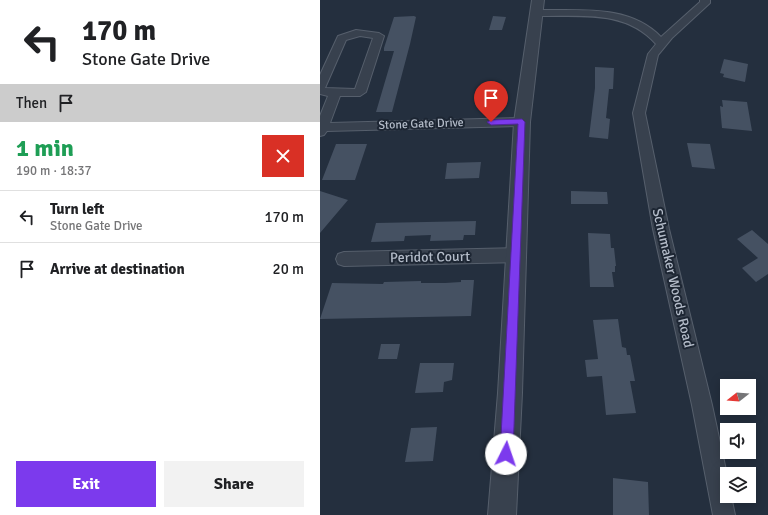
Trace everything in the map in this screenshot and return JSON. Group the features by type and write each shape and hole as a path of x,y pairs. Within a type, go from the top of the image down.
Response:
{"street":[{"name":"Schumaker Woods Road","path":"705,0 704,3 661,43 653,54 646,78 640,113 661,229 702,405 724,515"},
{"path":"502,515 510,393 522,122 530,50 538,6 612,15 632,21 642,26 661,43"},
{"path":"320,88 342,38 348,34 362,33 380,36 360,92 335,94 320,91"},
{"path":"321,129 335,94"},
{"name":"Stone Gate Drive","path":"321,129 522,122"},
{"name":"Peridot Court","path":"344,259 516,255"}],"building":[{"path":"493,16 506,17 502,30 489,30"},
{"path":"394,17 416,17 410,44 392,112 376,112 394,51 384,51 384,48"},
{"path":"724,59 748,64 745,82 723,77 724,74 720,73"},
{"path":"595,67 614,68 613,89 609,89 606,118 610,119 608,139 589,137 595,88"},
{"path":"722,100 747,102 752,131 722,128 720,106 723,107"},
{"path":"687,143 710,144 715,169 692,167"},
{"path":"336,144 367,144 355,180 322,180"},
{"path":"481,162 479,178 445,179 447,163"},
{"path":"320,191 348,200 320,233"},
{"path":"571,191 607,192 608,204 571,204"},
{"path":"476,221 475,235 464,235 463,240 430,241 431,235 405,236 404,241 371,242 376,223"},
{"path":"752,230 768,244 768,274 756,282 742,268 758,258 737,239"},
{"path":"588,233 610,234 611,248 614,248 616,266 615,272 612,272 614,287 590,287"},
{"path":"461,280 474,280 471,316 320,319 332,283 383,284 384,282 421,281 421,283 445,283 461,282"},
{"path":"618,319 622,347 626,348 627,355 630,355 635,381 630,381 636,413 606,415 602,376 587,377 585,360 598,359 593,320"},
{"path":"381,344 400,344 397,359 378,359"},
{"path":"420,363 454,363 452,380 444,382 443,392 415,393"},
{"path":"437,427 433,461 405,462 411,428"},
{"path":"613,478 648,482 649,515 613,515"}],"route":[{"path":"491,122 522,122 506,454"}]}
